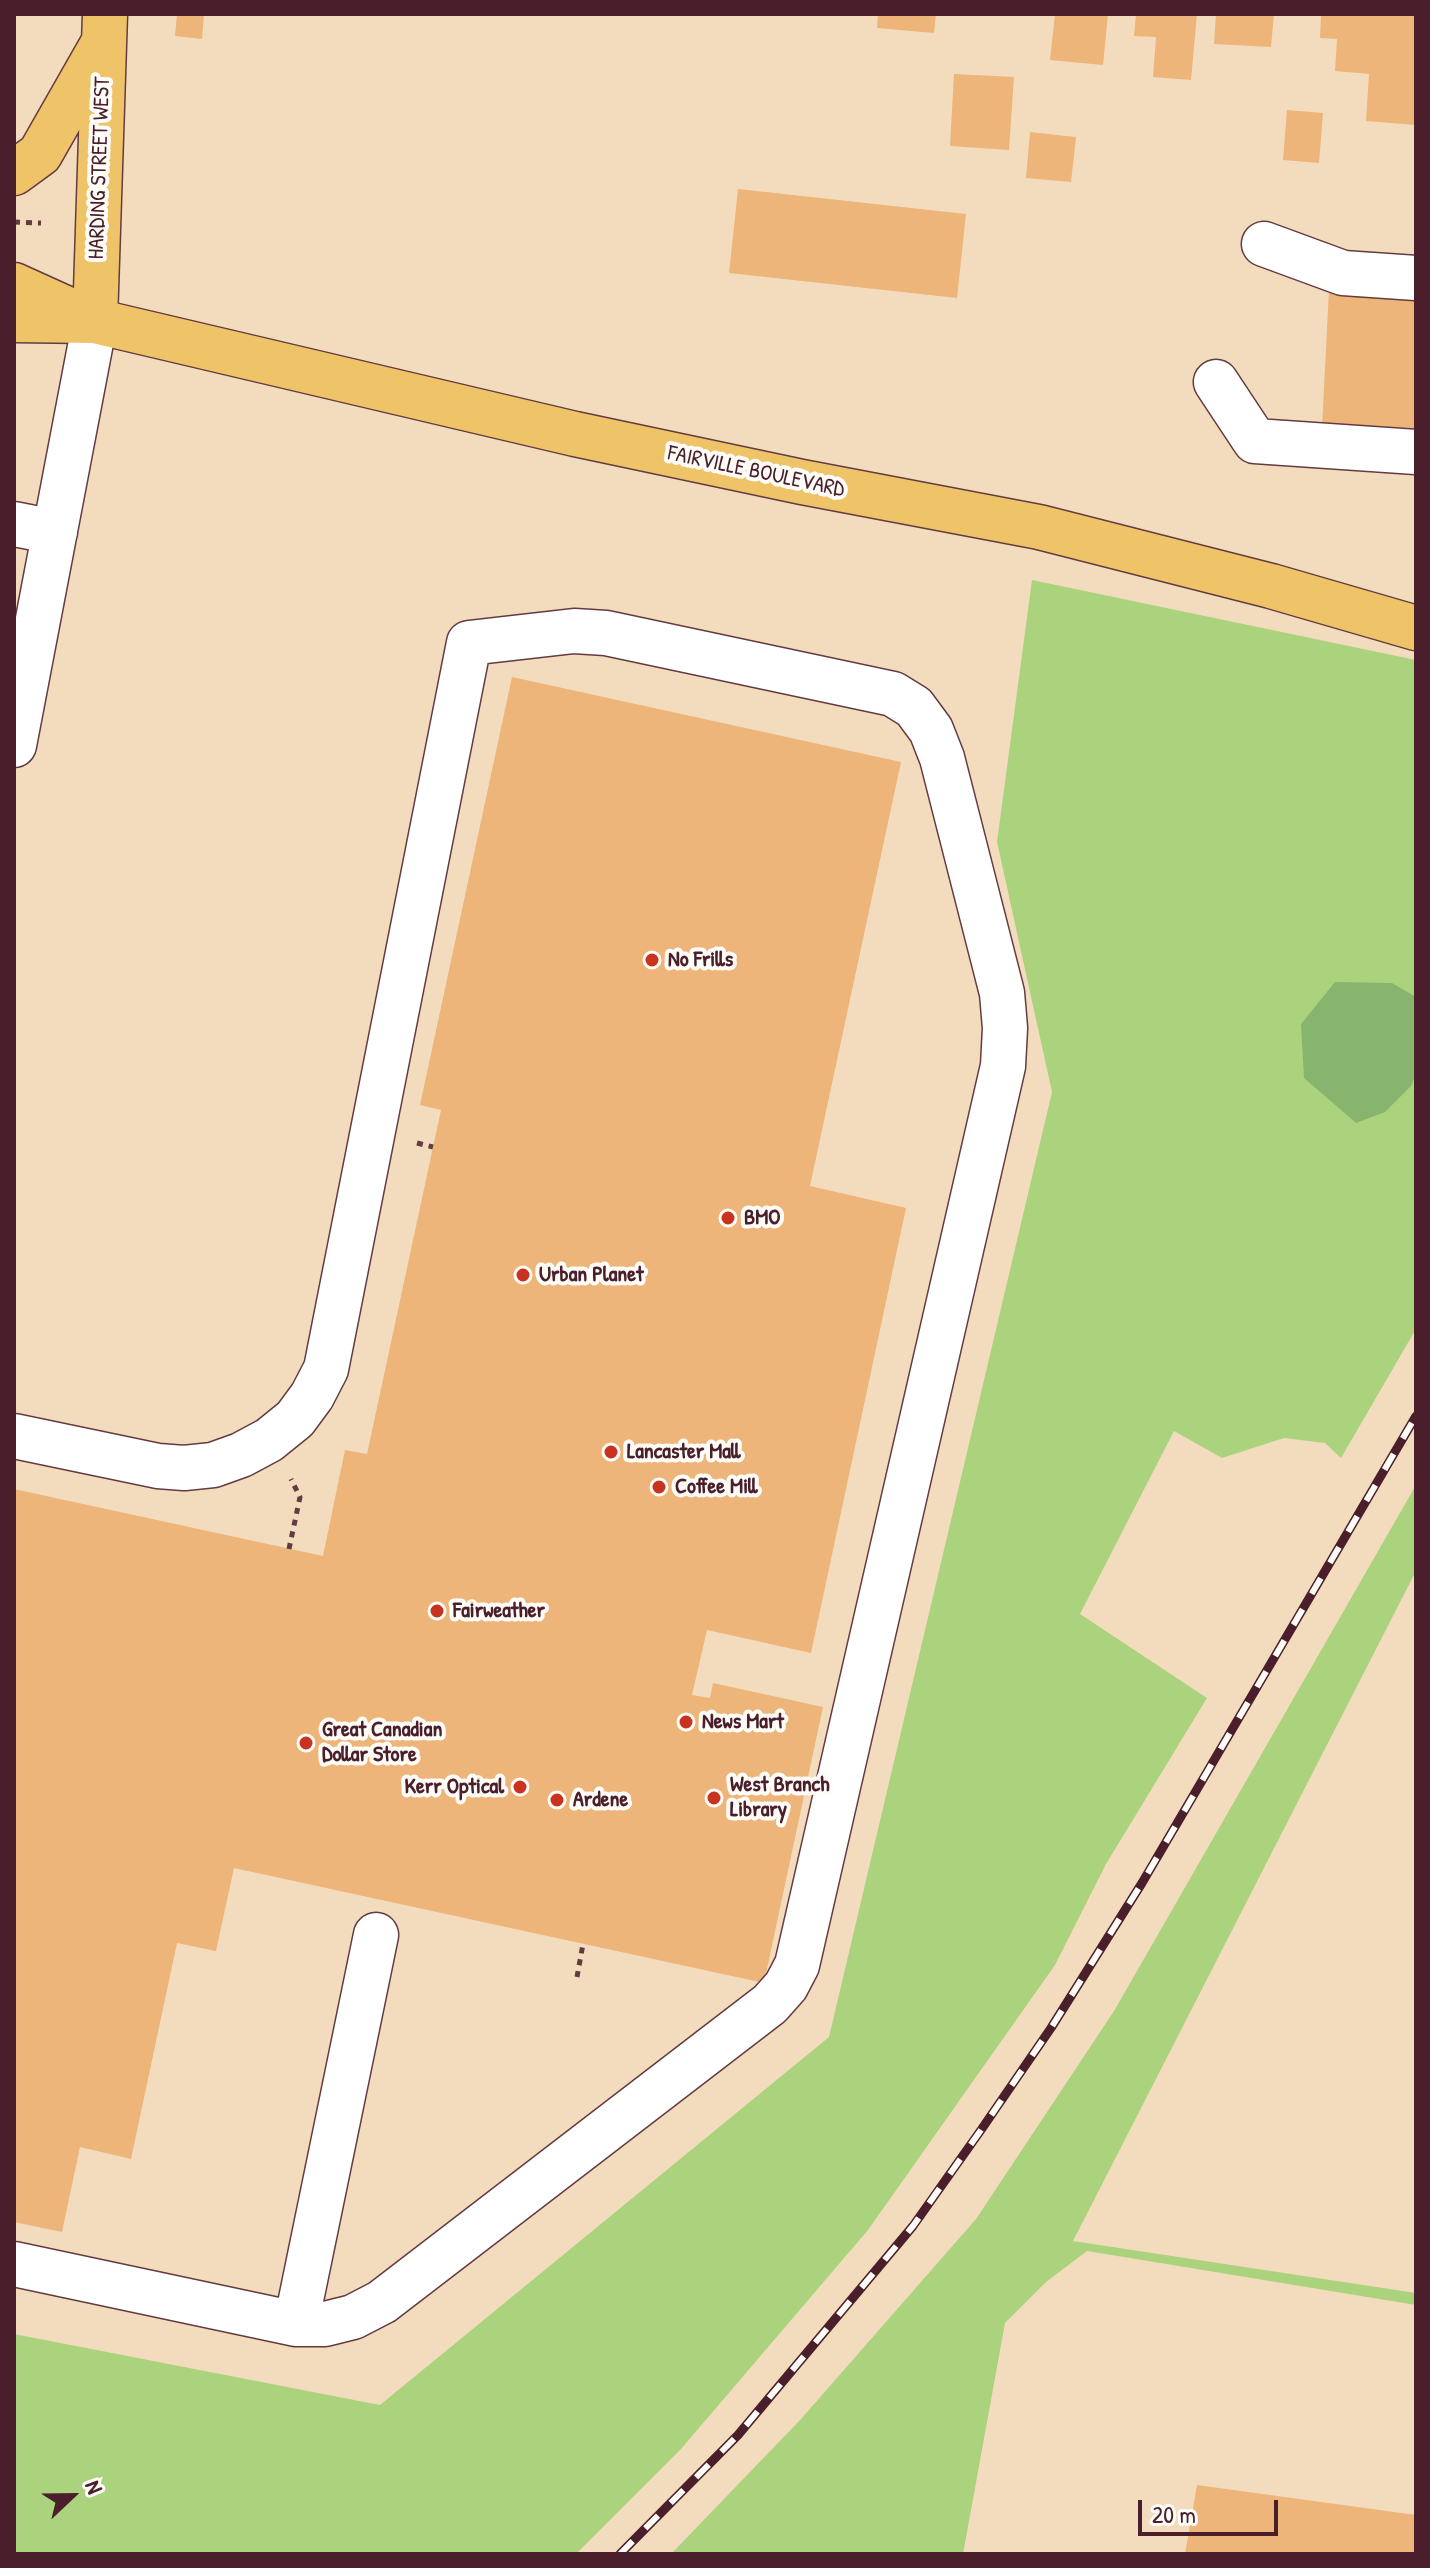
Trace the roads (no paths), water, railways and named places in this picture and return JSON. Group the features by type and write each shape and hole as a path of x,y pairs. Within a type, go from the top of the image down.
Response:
{"main road":[{"path":"14,173 40,154 105,28"},
{"name":"HARDING STREET WEST","path":"95,321 105,28"},
{"name":"FAIRVILLE BOULEVARD","path":"14,285 95,321 575,434 802,482 1039,527 1271,586 1416,628"},
{"name":"FAIRVILLE BOULEVARD","path":"14,320 95,321"}],"lane":[{"path":"1264,244 1343,273 1416,278"},
{"path":"14,745 34,528 95,321"},
{"path":"1216,382 1255,441 1416,452"},
{"path":"14,1436 158,1466 184,1468 213,1465 269,1440 295,1419 312,1396 326,1369 469,643 574,631 606,633 893,694 914,707 931,730 942,758 998,978 1005,1028 1003,1066 797,1965 786,1986 770,2004 382,2302 353,2317 325,2324 296,2324 14,2264"},
{"path":"296,2324 376,1935"}],"railway":[{"path":"620,2554 738,2435 913,2226 981,2130 1051,2028 1142,1883 1416,1416"}],"place":[{"name":"No Frills","path":"652,960"},
{"name":"BMO","path":"728,1218"},
{"name":"Urban Planet","path":"523,1275"},
{"name":"Lancaster Mall","path":"611,1452"},
{"name":"Coffee Mill","path":"659,1487"},
{"name":"Fairweather","path":"437,1611"},
{"name":"News Mart","path":"686,1722"},
{"name":"Great Canadian Dollar Store","path":"306,1743"},
{"name":"Kerr Optical","path":"520,1787"},
{"name":"West Branch Library","path":"714,1798"},
{"name":"Ardene","path":"557,1800"}]}
